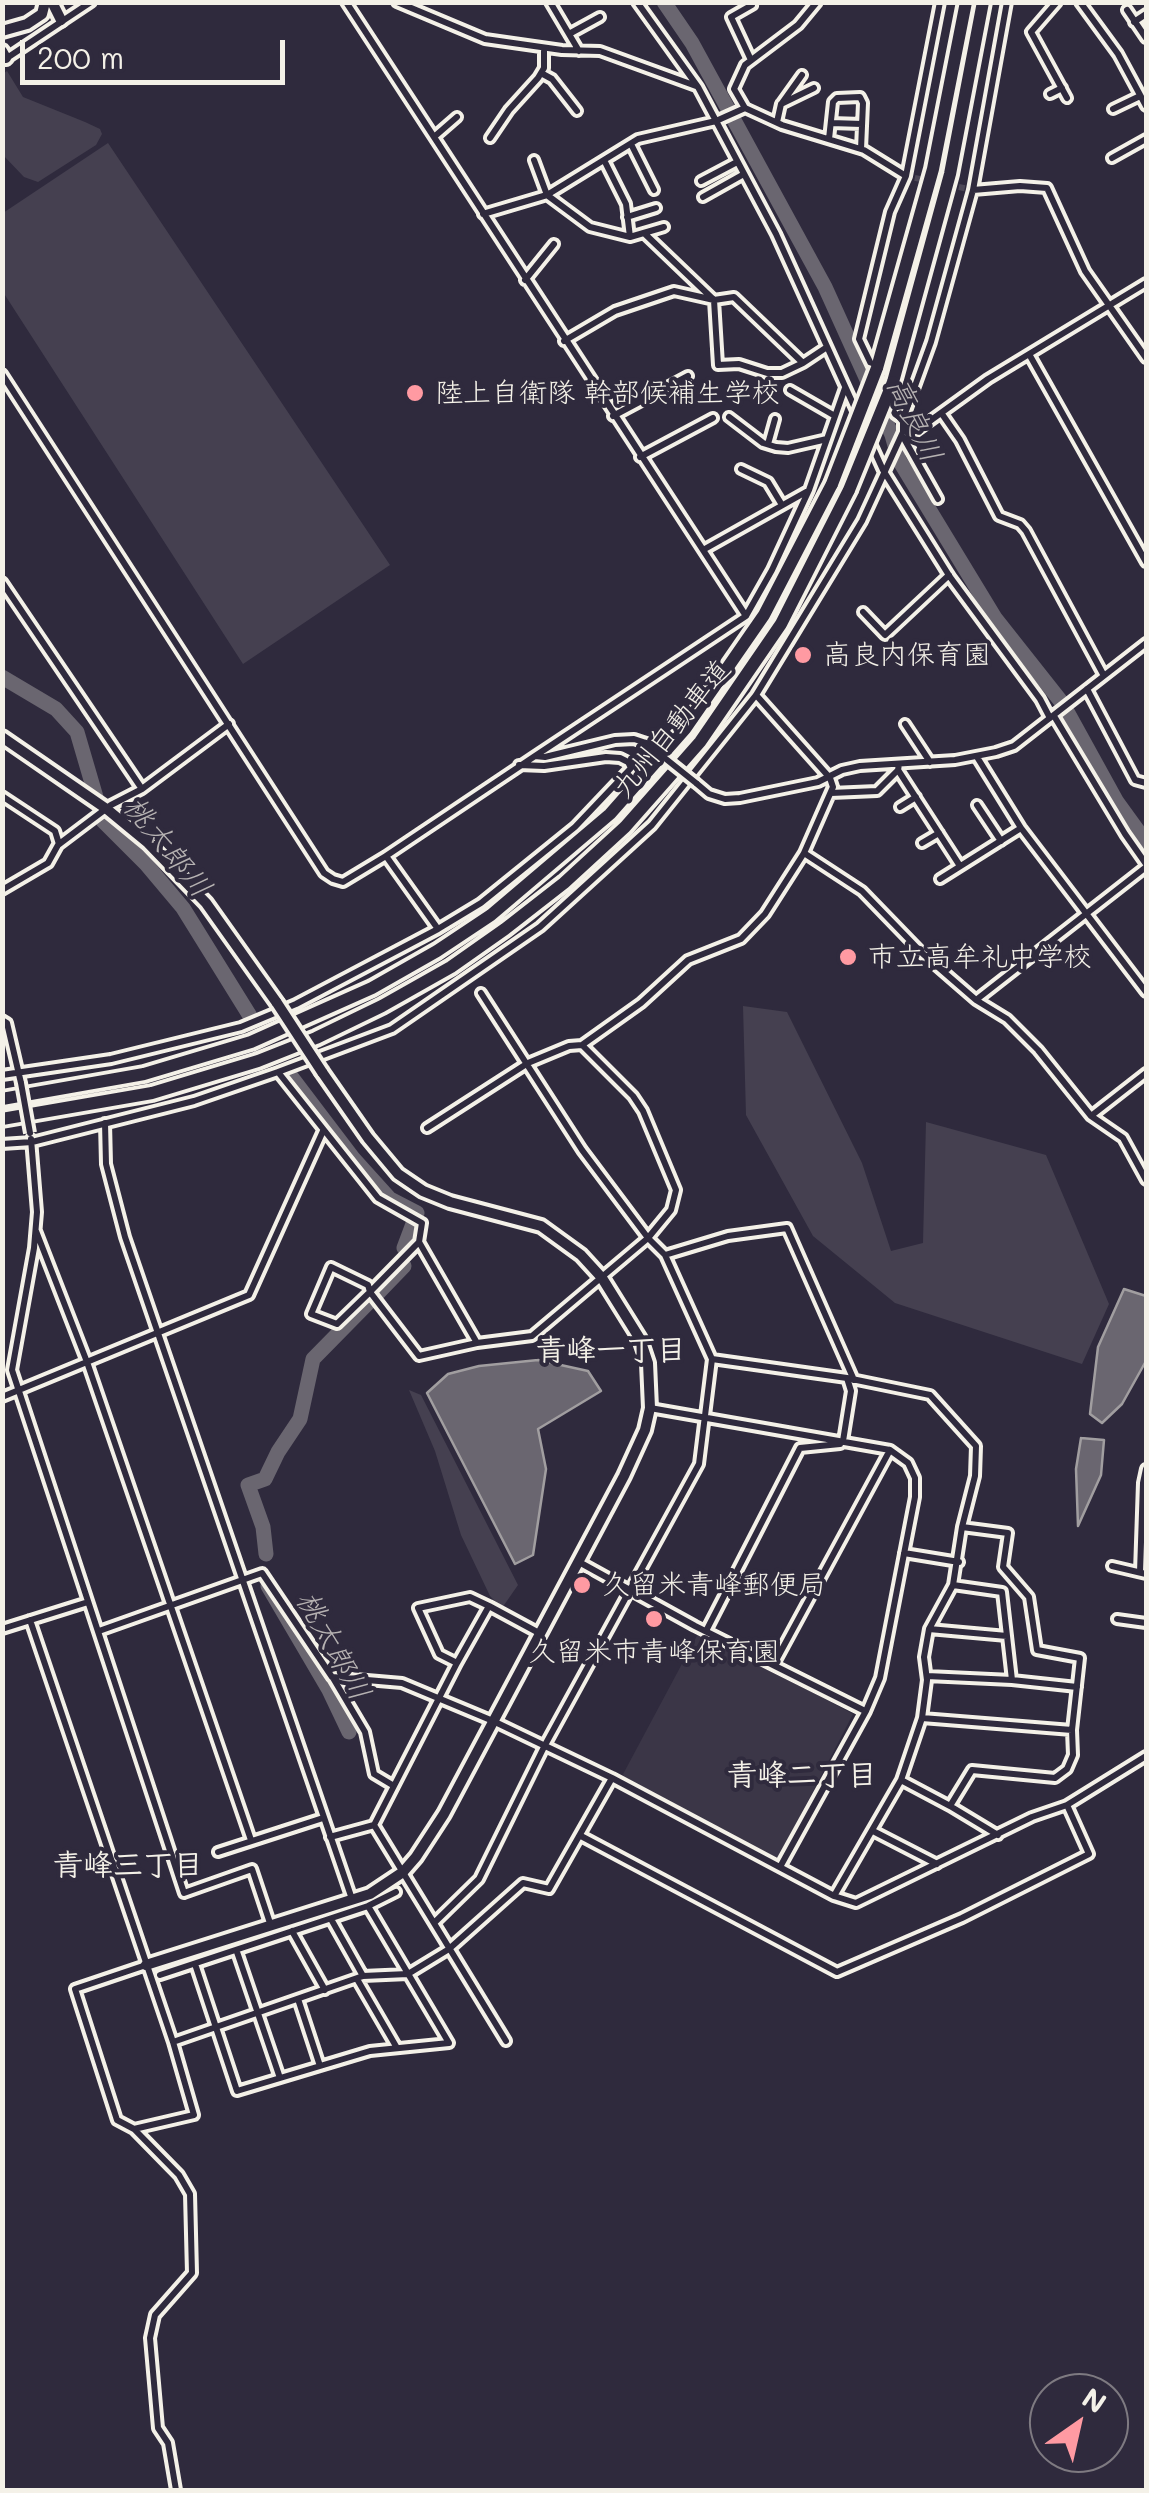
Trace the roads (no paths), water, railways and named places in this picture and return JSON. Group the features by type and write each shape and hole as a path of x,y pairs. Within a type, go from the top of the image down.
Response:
{"highway":[{"name":"九州自動車道","path":"2,1098 144,1074 250,1042 372,988 491,915 610,814 685,730 764,615 832,484 877,368 918,230 966,2"},
{"name":"九州自動車道","path":"2,1119 152,1093 258,1061 382,1006 451,967 564,882 625,827 700,742 782,624 849,490 893,382 950,174 983,2"}],"street":[{"path":"2,32 27,24 42,14 49,2 60,20"},
{"path":"4,57 92,2"},
{"path":"346,2 746,616"},
{"path":"397,2 485,39 600,51 698,87"},
{"path":"550,2 579,50"},
{"path":"637,2 718,120 776,234 884,470 949,575 1054,716 1146,865 976,1000"},
{"path":"751,2 732,17 752,60"},
{"path":"742,109 734,89 745,65 798,25 818,2"},
{"path":"902,419 895,414 859,339 890,212 906,176 940,2"},
{"path":"6,1143 105,1124 194,1100 392,1029 540,927 652,825 756,694 839,562 902,434 902,419 931,342 973,190 1007,2"},
{"path":"1057,2 1031,32 1067,98"},
{"path":"1082,3 1118,54 1146,106"},
{"path":"1127,10 1146,38"},
{"path":"1134,22 1146,14"},
{"path":"569,34 600,18"},
{"path":"490,138 541,72 544,48"},
{"path":"541,72 552,79 576,112"},
{"path":"777,122 782,104 802,76"},
{"path":"782,104 814,88"},
{"path":"1050,94 1062,88"},
{"path":"1113,109 1140,96"},
{"path":"829,139 832,102 837,98 860,97 861,148"},
{"path":"484,214 547,194 631,144 718,120 742,109 861,148 906,176"},
{"path":"434,137 457,117"},
{"path":"830,122 862,124"},
{"path":"1112,158 1146,139"},
{"path":"631,144 654,190"},
{"path":"534,160 547,194 590,226 630,237 664,227"},
{"path":"604,160 626,204 630,237"},
{"path":"702,180 738,162"},
{"path":"702,198 744,174"},
{"path":"973,190 1047,188 1085,271 1146,358"},
{"path":"627,217 656,208"},
{"path":"645,234 714,300 718,366 739,364 767,374 782,373 828,348"},
{"path":"525,280 554,244"},
{"path":"902,434 916,432 988,378 1146,282"},
{"path":"564,341 615,312 666,292 714,300 734,298 803,363"},
{"path":"1028,354 1146,562"},
{"path":"3,374 324,873 343,882 746,616 809,490 846,387"},
{"path":"613,416 688,376"},
{"path":"790,390 835,416"},
{"path":"942,414 960,440 999,516 1020,524 1026,531 1103,674"},
{"path":"729,417 738,427 768,444 788,448 827,439"},
{"path":"640,457 712,418"},
{"path":"768,444 775,418"},
{"path":"902,434 938,499"},
{"path":"741,469 768,482 782,505"},
{"path":"702,550 809,490"},
{"path":"863,612 885,635 949,575"},
{"path":"2,582 142,789"},
{"path":"535,756 634,738 646,743 709,794 725,798 830,778 860,766 899,767 977,757 1014,746 1146,643"},
{"path":"1087,689 1135,780 1146,783"},
{"path":"427,1128 528,1063 568,1046 582,1045 640,1003 688,960 741,939 755,927 804,853 832,793 830,778 756,694"},
{"path":"2,890 48,863 58,845 229,724"},
{"path":"905,724 930,762"},
{"path":"2,737 108,810 148,843 206,903 368,1138 398,1174 423,1191 450,1202 541,1226 581,1254 602,1278 640,1339 648,1363 650,1408 637,1450 430,1839 404,1872 385,1886 352,1900 75,1989 117,2120 134,2129 179,2175 190,2194 192,2273 156,2315 150,2338 158,2428 168,2444 176,2490"},
{"path":"2,1075 112,1059 241,1027 296,1004 481,902 575,827 631,768 628,762 606,757 544,766 518,765"},
{"path":"977,757 1021,828 1146,992"},
{"path":"832,793 877,791 899,767"},
{"path":"899,767 960,866"},
{"path":"2,796 55,832 58,845"},
{"path":"900,807 916,797"},
{"path":"977,806 1001,841"},
{"path":"940,878 1021,828"},
{"path":"922,843 939,833"},
{"path":"804,853 862,891 923,954 976,1000 1007,1019 1038,1050 1091,1116 1123,1138 1146,1180"},
{"path":"386,856 438,929"},
{"path":"434,1923 478,1880 545,1746 699,1464 712,1359 665,1255 582,1150 481,992"},
{"path":"4,1022 20,1071 37,1212 12,1370 184,1893 252,1869 271,1926"},
{"path":"278,1072 378,1198 422,1223 418,1242 370,1292 337,1324 311,1314 331,1267 368,1285 370,1292 419,1356 477,1342 532,1336 648,1238 671,1210 676,1190 643,1111 634,1096 582,1045"},
{"path":"1091,1116 1146,1074"},
{"path":"105,1124 106,1164 116,1210 352,1900"},
{"path":"2,1397 249,1294 323,1131"},
{"path":"6,1143 32,1158"},
{"path":"665,1255 728,1236 787,1228 851,1379 847,1441"},
{"path":"36,1230 87,1362 251,1840"},
{"path":"418,1242 477,1342"},
{"path":"712,1359 930,1395 976,1446 975,1476 962,1527 959,1562 953,1585 929,1629 922,1718 902,1780 834,1896"},
{"path":"650,1408 890,1450 908,1462 915,1478 915,1497 880,1678 866,1711 780,1867"},
{"path":"706,1630 800,1448 847,1441"},
{"path":"774,1665 890,1450"},
{"path":"1112,1566 1143,1573 1146,1470"},
{"path":"950,1806 972,1770 1055,1778 1067,1769 1073,1756 1080,1658 1037,1650 1028,1597 1003,1567 1008,1532 962,1527"},
{"path":"904,1552 959,1562"},
{"path":"578,1561 866,1711"},
{"path":"99,1631 262,1573 365,1732 374,1774 394,1786"},
{"path":"953,1585 1002,1592 1012,1680"},
{"path":"457,1663 439,1654 418,1608 470,1598 540,1633"},
{"path":"2,1630 88,1602"},
{"path":"330,1837 374,1825 488,1606"},
{"path":"1117,1619 1146,1623"},
{"path":"30,1620 194,2114 134,2129"},
{"path":"929,1629 1007,1636"},
{"path":"927,1676 1077,1687"},
{"path":"332,1677 402,1683 493,1720 612,1778 834,1896 856,1903 1067,1804 1146,1756"},
{"path":"922,1718 1072,1730"},
{"path":"173,2042 360,1978 408,1974 449,1949 524,1883 549,1889 612,1778"},
{"path":"902,1780 998,1835"},
{"path":"581,1836 837,1972 962,1918 1090,1854 1067,1804"},
{"path":"218,1852 324,1818"},
{"path":"374,1825 506,2042"},
{"path":"873,1831 937,1864"},
{"path":"160,1974 332,1919 396,1892"},
{"path":"194,1964 238,2091 370,2051 449,2043 368,1906"},
{"path":"332,1919 396,2048"},
{"path":"292,1931 325,1990"},
{"path":"237,1952 280,2078"},
{"path":"298,1999 320,2066"}],"waterway":[{"name":"高良川","path":"664,2 692,43 825,287 892,435 899,460 995,618 1063,704 1117,802 1146,842"},
{"name":"桃太郎川","path":"2,677 56,709 77,732 103,821 183,908 250,1016"},
{"name":"桃太郎川","path":"290,1075 353,1158 390,1199 417,1213"},
{"name":"桃太郎川","path":"404,1248 413,1224"},
{"name":"桃太郎川","path":"377,1294 404,1266"},
{"name":"桃太郎川","path":"266,1554 263,1527 248,1485 265,1479 300,1419 313,1359 370,1301"},
{"name":"桃太郎川","path":"268,1586 349,1732"}],"tunnel":[{"path":"906,176 973,190"}],"place":[{"name":"陸上自衛隊 幹部候補生学校","path":"415,393"},
{"name":"高良内保育園","path":"803,655"},
{"name":"市立高牟礼中学校","path":"848,957"},
{"name":"久留米青峰郵便局","path":"582,1585"},
{"name":"久留米市青峰保育園","path":"654,1619"}],"district":[{"name":"青峰一丁目","path":"611,1351"},
{"name":"青峰二丁目","path":"802,1776"},
{"name":"青峰三丁目","path":"128,1866"}]}
